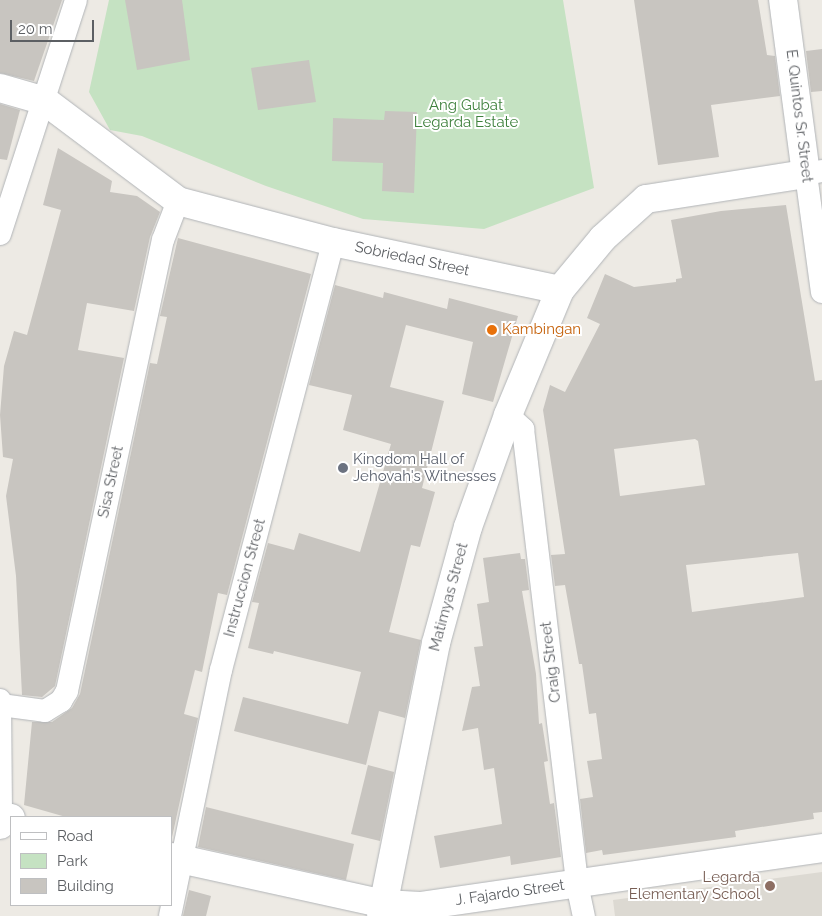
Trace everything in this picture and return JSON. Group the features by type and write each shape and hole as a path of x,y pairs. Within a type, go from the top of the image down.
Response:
{"street":[{"path":"0,234 45,101 76,0"},
{"name":"E. Quintos Sr. Street","path":"783,0 814,172 822,292"},
{"name":"Sobriedad Street","path":"0,88 45,101 178,202 333,242 560,290"},
{"path":"560,290 603,238 646,199 814,172"},
{"name":"Sisa Street","path":"0,703 45,711 61,701 67,691 163,240 178,202"},
{"name":"Instruccion Street","path":"172,902 178,859 221,670 333,242"},
{"name":"Matimyas Street","path":"382,910 436,643 468,527 508,415 560,290"},
{"name":"Craig Street","path":"508,415 523,429 577,884 584,916"},
{"path":"0,703 4,819"},
{"name":"J. Fajardo Street","path":"178,859 382,910 421,911 577,884 822,848"}],"shaded area":[{"name":"Legarda Elementary School","path":"822,872 822,916 615,916 613,900"}],"green space":[{"name":"Ang Gubat Legarda Estate","path":"109,0 563,0 594,188 484,229 363,219 266,186 142,136 110,130 89,92"}],"building":[{"path":"0,0 62,0 34,81 0,73"},
{"path":"125,0 182,0 190,60 137,70"},
{"path":"634,0 758,0 767,55 775,56 780,96 711,105 719,157 658,165"},
{"path":"822,49 822,91 811,92 806,51"},
{"path":"309,60 316,102 258,110 251,68"},
{"path":"0,104 20,110 7,160 0,159"},
{"path":"385,111 417,112 414,193 382,191 383,163 332,161 333,118 384,120"},
{"path":"58,148 112,181 110,192 137,196 160,212 150,237 134,311 87,303 78,350 124,358 55,686 42,697 22,695 16,576 6,496 13,459 3,457 0,415 4,366 14,331 27,335 61,210 43,205"},
{"path":"786,205 815,381 822,380 822,812 813,813 814,819 735,831 736,837 603,855 602,850 586,853 580,799 593,797 587,761 602,759 596,713 589,714 582,664 579,664 565,585 555,586 551,555 565,554 543,410 550,385 565,392 600,324 587,318 605,274 634,287 676,282 676,279 682,278 671,220 721,211","holes":["695,439 698,441 705,485 620,496 614,449","798,553 804,597 692,612 686,565"]},
{"path":"178,238 311,274 227,595 218,593 202,672 195,670 184,714 198,718 172,837 172,816 62,816 24,805 32,722 52,722 72,708 80,694 150,363 157,364 167,317 160,316"},
{"path":"335,285 383,298 384,292 447,309 449,298 518,316 493,402 462,394 473,342 406,325 390,387 444,401 422,488 435,492 420,547 411,545 389,632 421,640 405,718 379,711 366,765 234,731 243,697 348,724 361,672 274,651 273,654 248,648 259,603 252,602 268,543 294,550 299,533 360,552 391,444 343,430 352,395 309,385"},
{"path":"520,553 521,559 525,559 529,590 522,591 536,674 539,724 542,723 548,761 544,762 550,804 554,803 561,857 511,865 510,856 440,868 434,836 502,824 494,768 484,770 478,728 462,731 472,687 480,686 474,647 483,646 477,604 489,602 483,558"},
{"path":"368,765 394,772 380,841 351,834"},
{"path":"206,807 354,844 346,880 198,847"},
{"path":"189,890 211,896 206,916 183,916"}],"place":[{"name":"Kambingan","path":"492,330"},
{"name":"Kingdom Hall of Jehovah's Witnesses","path":"343,468"},
{"name":"Legarda Elementary School","path":"770,886"}]}
